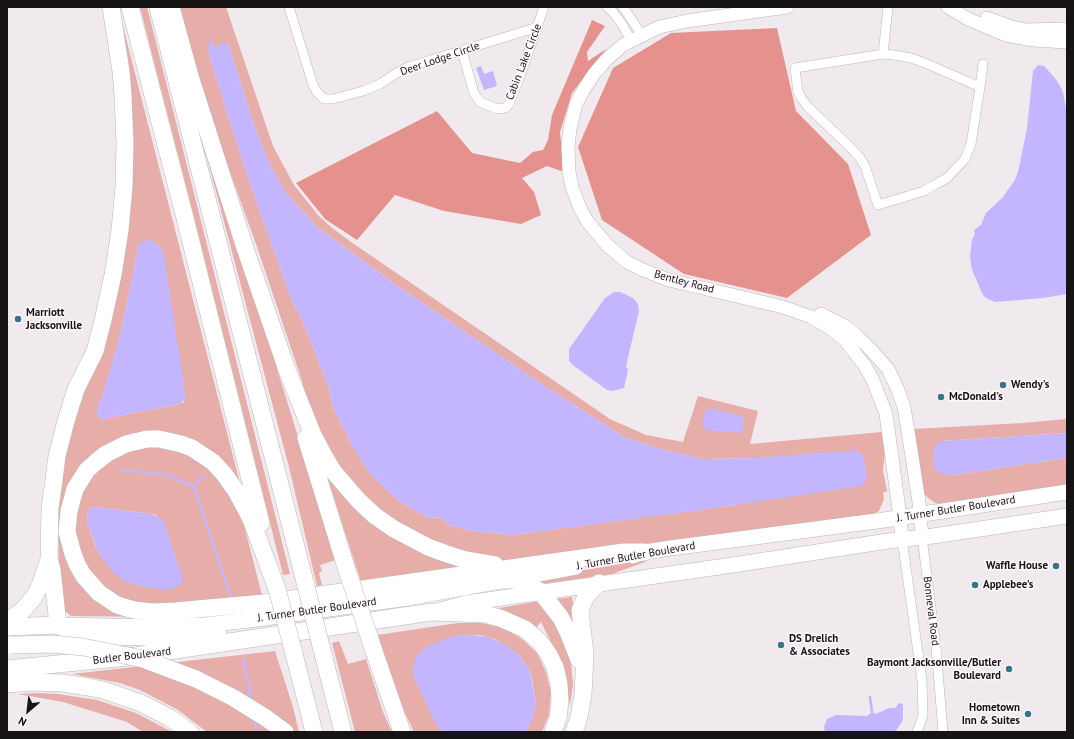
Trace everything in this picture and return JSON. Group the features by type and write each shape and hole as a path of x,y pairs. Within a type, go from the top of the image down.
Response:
{"highway":[{"path":"58,625 50,559 50,508 57,456 76,390 95,351 113,275 120,230 124,187 124,108 121,71 111,7"},
{"path":"130,7 184,214 314,732"},
{"path":"158,7 343,732"},
{"path":"170,7 190,76 245,248 287,370 313,435 333,471 353,495 375,516 412,540 466,560 490,564 521,566"},
{"path":"287,370 310,453 345,564 402,732"},
{"path":"277,589 251,519 236,491 213,462 192,448 159,439 147,439 126,444 106,454 96,462 87,470 75,489 69,511 67,532 77,564 83,575 99,593 117,605 134,610 153,612 175,611 264,603 624,552 645,552"},
{"path":"7,619 23,610 34,597 40,586 50,559"},
{"path":"502,580 514,580 527,584 541,592 561,618 584,673"},
{"path":"574,732 582,701 585,654 580,610 586,596 599,584"},
{"path":"432,612 484,614 500,618 525,629 539,641 548,653 560,684 558,718 552,732"},
{"name":"J. Turner Butler Boulevard","path":"256,637 432,612"},
{"path":"7,627 58,625 73,633 90,635 147,637 215,634 256,637"},
{"name":"Butler Boulevard","path":"7,669 128,657 256,637"},
{"path":"9,646 53,644 83,647 143,659 196,679 232,697 266,718 284,732"},
{"path":"7,684 33,682 63,683 103,690 151,708 170,718 190,732"}],"main road":[{"name":"J. Turner Butler Boulevard","path":"58,625 153,627 206,625 250,620 408,598 625,558 645,552 919,515 1067,492"},
{"name":"J. Turner Butler Boulevard","path":"432,612 466,603 1067,516"}],"street":[{"name":"Deer Lodge Circle","path":"288,7 313,85 324,99 334,99 363,90 380,84 395,74 408,68 538,27"},
{"name":"Cabin Lake Circle","path":"462,52 474,93 480,102 497,108 505,108 509,104 544,7"},
{"path":"607,7 636,38"},
{"path":"623,7 636,38"},
{"name":"Bentley Road","path":"786,7 676,23 659,27 623,45 606,60 584,89 576,104 570,129 568,152 569,172 572,187 580,208 596,234 627,262 669,280 783,306 811,317 827,326 844,339 865,366 872,378 886,414 900,517"},
{"path":"883,54 888,7"},
{"path":"948,7 968,19 1006,35 1034,40 1067,42"},
{"path":"956,7 970,10 994,21 1020,28 1040,30 1067,29"},
{"path":"980,87 918,60 894,55 883,54 795,68 798,92 802,100 860,158 865,166 878,205 924,191 947,178 965,159 971,144 984,64"},
{"name":"Bentley Road","path":"783,306 797,306 806,308 825,315 843,325 856,335 888,369 904,407 910,437 919,515"},
{"name":"Bonneval Road","path":"919,515 936,647 943,732"},
{"name":"Bonneval Road","path":"900,517 922,681 923,716 918,732"}],"shaded area":[{"path":"118,7 243,495 222,466 138,437 69,491 83,582 157,617 71,616 65,611 59,575 58,516 66,455 75,420 93,367 116,277","holes":["150,241 156,243 161,248 184,402 103,419 99,418 99,403 102,399 121,332 139,244"]},
{"path":"140,7 147,7 290,574 283,575"},
{"path":"180,7 226,7 273,146 294,185 318,215 332,228 610,419 646,435 683,442 698,396 758,411 750,444 882,432 885,451 883,471 887,491 883,493 884,499 879,511 873,514 591,553 505,562 454,552 385,517 335,465 311,413 301,378 200,81","holes":["214,43 215,49 228,43 254,125 270,165 286,193 317,227 399,287 546,387 624,437 661,449 703,459 754,458 736,505 512,535 472,531 448,525 441,517 429,518 400,502 370,474 353,447 333,407 328,385 302,320 290,296 246,172 209,55"]},
{"path":"592,20 605,26 587,52 588,61 606,49 572,93 560,132 564,172 547,166 522,178 534,192 541,215 521,224 444,211 395,195 357,240 325,219 296,183 437,111 472,153 520,163 533,152 543,150 548,140 552,115"},
{"path":"777,28 796,111 848,164 871,235 787,298 684,274 602,220 578,147 613,68 671,33"},
{"path":"210,40 214,43 215,49 222,43 228,43 254,125 270,165 286,193 317,227 399,287 546,387 624,437 661,449 703,459 754,458 857,450 864,457 867,479 862,486 694,511 512,535 472,531 448,525 441,517 429,518 400,502 370,474 353,447 333,407 328,385 302,320 290,296 246,172 209,55"},
{"path":"1038,65 1044,66 1059,84 1063,92 1067,115 1067,294 1043,298 995,302 983,295 972,270 970,256 972,240 975,234 974,230 981,225 986,213 1002,198 1015,180 1027,128 1033,71"},
{"path":"481,66 484,74 493,71 497,86 484,90 476,68"},
{"path":"201,135 254,294 336,560 320,565 322,571 319,573 322,585 317,586 289,467"},
{"path":"150,240 161,248 164,255 186,398 180,404 103,419 99,418 97,409 102,398 121,332 139,244"},
{"path":"614,292 620,292 633,298 638,304 639,311 626,366 628,370 624,388 613,391 607,390 574,366 569,361 569,349 605,298"},
{"path":"710,408 742,416 744,419 743,428 740,433 704,429 702,425 705,411"},
{"path":"1067,419 1067,433 941,441 947,476 1067,458 1067,485 940,504 935,503 923,492 913,429"},
{"path":"1067,433 1067,458 947,476 935,469 933,464 934,447 941,441"},
{"path":"155,442 208,463 241,513 263,599 148,608 103,590 73,544 77,497 107,457","holes":["96,507 157,515 100,556 87,521 88,509"]},
{"path":"320,455 370,515 493,567 362,585"},
{"path":"96,507 151,514 163,519 183,579 182,584 168,590 145,587 125,582 112,571 100,556 87,521 88,509"},
{"path":"645,560 645,562 612,574 542,584 537,578"},
{"path":"572,598 578,634 556,599"},
{"path":"540,601 550,613 569,652 573,684 570,706 565,670 541,622 536,628 523,619 499,608"},
{"path":"458,623 481,623 503,628 522,639 537,653 546,672 551,692 549,715 542,732 526,732 534,714 536,704 530,671 524,662 518,654 495,639 480,635 472,635 455,636 413,676 442,732 414,732 404,711 377,635"},
{"path":"472,635 488,637 501,642 518,654 530,671 536,704 534,714 526,732 442,732 437,726 413,676 414,662 425,648 455,636"},
{"path":"339,641 348,664 366,659 383,712 392,732 355,732 332,643"},
{"path":"275,651 293,707 299,732 207,732 178,710 140,690 120,683 72,674"},
{"path":"18,694 58,694 97,700 136,713 172,732 143,732 127,722 63,702"},
{"path":"899,703 903,704 903,717 902,722 895,732 825,732 824,727 827,719 836,715 867,716 872,712 876,714 889,708 895,708"}],"waterway":[{"path":"122,470 168,475 194,487 230,595"},
{"path":"194,487 204,475"},
{"path":"243,659 252,702"},
{"path":"870,697 872,712"},
{"path":"254,719 257,732"}],"place":[{"name":"Marriott Jacksonville","path":"18,319"},
{"name":"Wendy's","path":"1003,385"},
{"name":"McDonald's","path":"941,397"},
{"name":"Waffle House","path":"1056,566"},
{"name":"Applebee's","path":"975,585"},
{"name":"DS Drelich & Associates","path":"781,645"},
{"name":"Baymont Jacksonville/Butler Boulevard","path":"1009,669"},
{"name":"Hometown Inn & Suites","path":"1028,714"}]}
